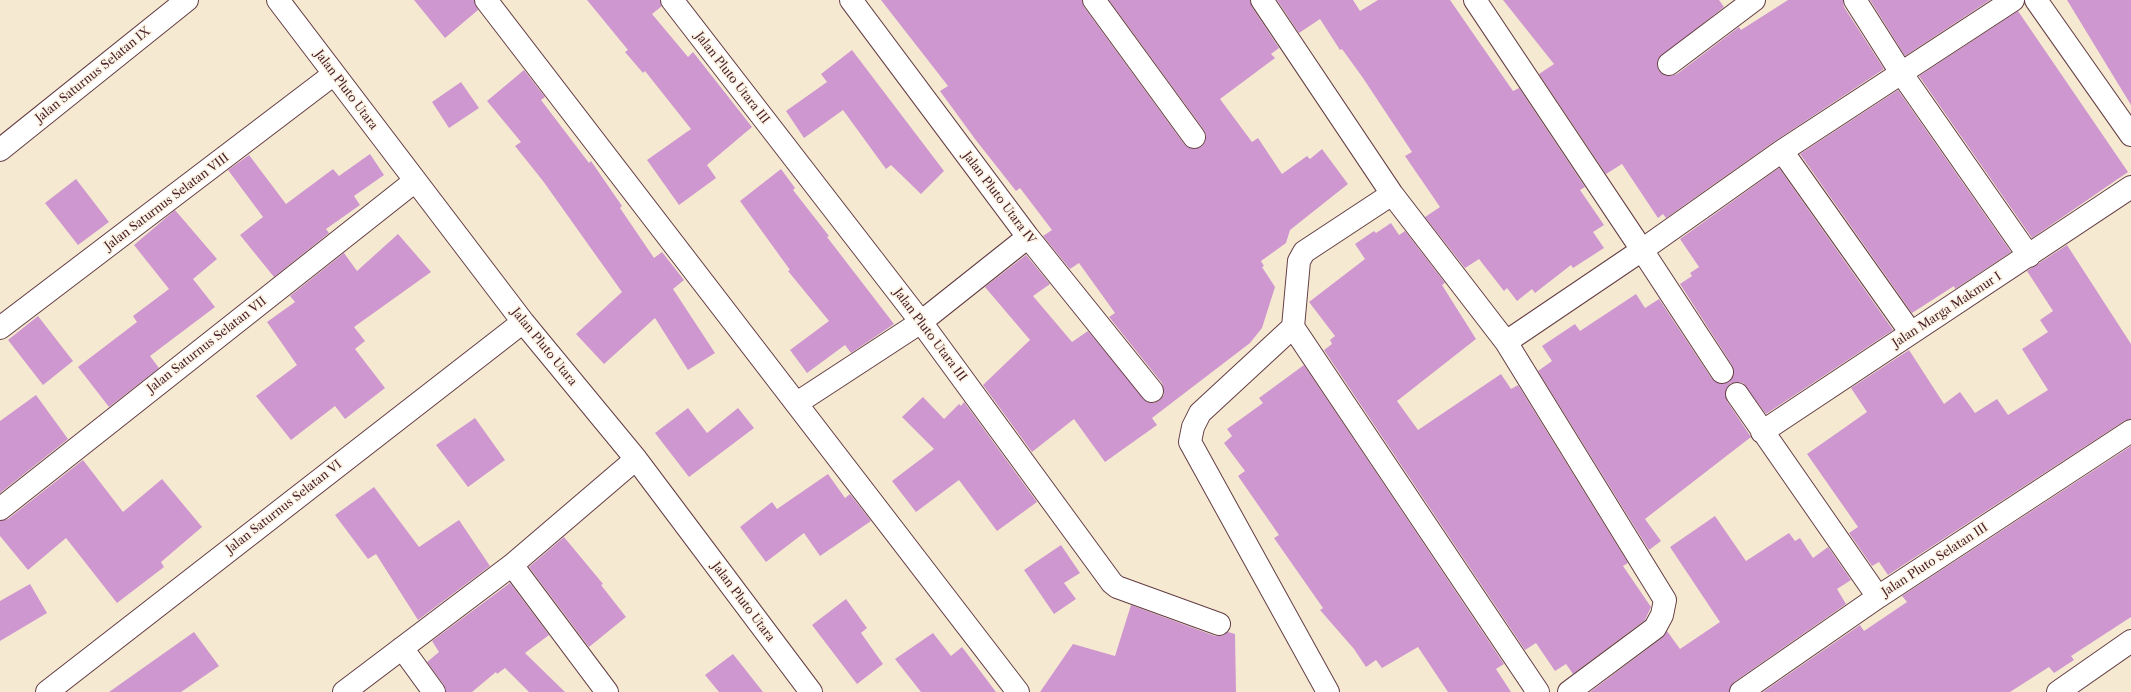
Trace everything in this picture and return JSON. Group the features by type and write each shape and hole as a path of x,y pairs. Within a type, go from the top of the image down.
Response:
{"street":[{"name":"Jalan Saturnus Selatan IX","path":"0,150 187,0"},
{"name":"Jalan Pluto Utara","path":"278,0 523,322 636,459 811,692"},
{"path":"486,0 1018,692"},
{"name":"Jalan Pluto Utara III","path":"672,0 921,322 1112,583 1117,587 1219,624"},
{"name":"Jalan Pluto Utara IV","path":"851,0 1028,237 1152,391"},
{"path":"1094,0 1194,137"},
{"path":"1262,0 1392,194 1506,342 1665,600 1662,615 1655,628 1569,692"},
{"path":"1475,0 1722,372"},
{"path":"1669,64 1754,0"},
{"path":"1855,0 1902,74 2029,256"},
{"path":"1506,342 1642,250 1782,151 1902,74 2013,0"},
{"path":"2036,0 2131,135"},
{"name":"Jalan Saturnus Selatan VIII","path":"0,328 334,74"},
{"path":"1782,151 1911,333"},
{"name":"Jalan Saturnus Selatan VII","path":"0,510 415,181"},
{"name":"Jalan Marga Makmur I","path":"1762,432 2131,187"},
{"path":"1392,194 1304,252 1299,261 1293,327 1538,692"},
{"path":"797,403 921,322 1028,237"},
{"name":"Jalan Saturnus Selatan VI","path":"46,692 523,322"},
{"path":"1293,327 1200,413 1193,427 1190,442 1328,692"},
{"path":"1737,394 1878,597"},
{"name":"Jalan Pluto Selatan III","path":"1741,692 1878,597 2131,431"},
{"path":"344,692 512,565 636,459"},
{"path":"512,565 607,692"},
{"path":"2058,692 2131,641"},
{"path":"402,648 434,692"}],"building":[{"path":"414,0 474,0 478,10 445,38"},
{"path":"587,0 660,0 662,6 652,14 688,57 693,52 752,127 707,165 716,178 679,205 647,160 691,129 645,71 643,73 625,52 628,50"},
{"path":"881,0 1082,0 1084,7 1184,144 1189,148 1195,149 1201,147 1205,142 1206,136 1204,130 1109,0 1250,0 1252,7 1279,48 1271,54 1275,58 1220,99 1252,142 1258,138 1282,174 1307,156 1310,159 1322,149 1348,184 1290,230 1286,243 1261,261 1264,266 1262,267 1275,287 1262,328 1250,343 1152,418 1157,425 1105,462 1074,419 1032,452 983,385 1030,340 985,287 1026,255 1050,284 1033,296 1072,342 1088,331 1147,402 1154,403 1160,400 1164,395 1162,383 1109,317 1115,313 1079,263 1070,269 1043,236 1052,230 1020,188 1016,191 975,139 940,91 948,86"},
{"path":"1277,0 1353,0 1360,11 1378,0 1450,0 1513,91 1519,88 1585,187 1580,190 1604,225 1593,232 1604,248 1573,268 1571,265 1535,293 1532,289 1517,301 1507,288 1504,291 1479,259 1465,268 1425,217 1440,207 1405,156 1412,152 1363,78 1342,49 1340,50 1320,19 1299,33"},
{"path":"1503,0 1719,0 1724,7 1658,59 1657,65 1659,71 1664,75 1670,76 1677,74 1739,27 1741,30 1788,0 1843,0 1844,7 1884,69 1775,141 1666,218 1663,214 1658,218 1622,164 1606,174 1539,74 1554,64"},
{"path":"1870,0 1990,0 1905,56"},
{"path":"2067,0 2131,0 2131,105"},
{"path":"2018,11 2128,172 2032,238 1919,76"},
{"path":"852,50 944,171 921,194 891,165 886,169 843,110 804,138 786,111 827,82 821,74"},
{"path":"524,70 545,97 541,100 589,163 591,161 622,206 620,208 654,258 662,252 684,280 673,289 715,353 688,370 655,318 604,364 576,334 622,292 543,181 515,146 521,142 487,101"},
{"path":"461,82 479,108 449,128 432,102"},
{"path":"1898,90 2011,252 1955,289 1954,286 1912,313 1800,154"},
{"path":"370,154 384,175 354,196 360,205 326,229 329,233 274,277 240,235 263,217 228,170 249,155 286,204 333,169 339,176"},
{"path":"1779,168 1893,330 1766,414 1743,383 1736,382 1730,384 1726,389 1727,401 1751,437 1645,519 1661,541 1649,550 1538,371 1552,361 1542,346 1575,324 1580,331 1636,294 1645,308 1659,299 1712,379 1722,384 1729,382 1734,372 1732,365 1680,284 1692,276 1690,273 1699,267 1680,239"},
{"path":"781,169 795,188 793,190 829,236 827,237 894,324 851,353 845,345 807,373 790,350 829,321 788,271 790,270 740,201"},
{"path":"76,179 109,222 78,245 45,203"},
{"path":"175,210 217,259 193,279 215,307 150,356 159,368 109,407 78,367 137,322 133,316 169,289 134,245"},
{"path":"1391,223 1399,235 1405,231 1445,283 1442,285 1476,339 1397,401 1418,430 1501,374 1511,389 1518,385 1628,563 1623,566 1651,607 1645,620 1573,674 1566,664 1555,671 1536,643 1525,650 1324,350 1332,344 1330,340 1335,336 1309,302 1365,259 1355,244 1374,231 1376,233"},
{"path":"398,234 431,272 354,327 365,341 355,349 385,388 345,419 335,406 291,440 256,396 297,365 267,322 295,302 290,296 344,253 357,271"},
{"path":"2067,245 2131,344 2131,419 2124,421 1888,575 1879,562 1872,566 1849,533 1858,527 1807,454 1867,412 1851,388 1909,350 1944,404 1960,392 1975,413 1997,399 2008,415 2048,390 2022,349 2048,332 2040,320 2053,311 2027,271"},
{"path":"38,316 73,361 43,385 8,340"},
{"path":"1304,365 1504,664 1496,669 1511,692 1448,692 1418,647 1382,668 1376,660 1366,667 1354,649 1320,610 1323,608 1274,538 1279,535 1238,476 1245,471 1224,443 1232,436 1227,429 1263,403 1259,398"},
{"path":"36,395 68,439 0,493 0,421"},
{"path":"923,397 944,419 959,404 961,406 964,402 1037,502 997,531 959,480 916,512 892,481 934,449 902,417"},
{"path":"688,408 707,433 738,408 754,428 689,477 655,433"},
{"path":"475,418 505,460 468,487 436,445"},
{"path":"2131,446 2131,617 2071,656 2074,660 2054,673 2049,667 2010,692 1763,692 1860,625 1864,631 1907,602 1902,596"},
{"path":"83,460 123,512 162,479 202,527 161,562 164,567 117,603 66,538 28,570 0,536 0,521 8,519"},
{"path":"828,474 845,498 850,494 871,521 820,556 804,533 766,562 740,527 772,502 777,509"},
{"path":"374,487 419,547 459,520 490,566 418,620 376,554 368,559 335,515"},
{"path":"1715,516 1746,561 1789,533 1795,541 1800,538 1813,558 1828,547 1851,580 1837,589 1846,604 1734,682 1729,692 1590,692 1662,638 1667,631 1680,649 1720,622 1670,547"},
{"path":"564,537 603,584 601,585 626,617 589,647 529,567"},
{"path":"1061,545 1080,573 1064,583 1076,599 1054,614 1024,570"},
{"path":"510,583 549,635 525,653 565,692 529,692 505,668 497,674 496,672 472,692 446,692 444,685 427,662 439,652 432,641"},
{"path":"30,584 47,613 0,641 0,601"},
{"path":"846,599 867,628 861,633 883,664 857,684 812,625"},
{"path":"1131,605 1215,636 1222,636 1228,632 1235,634 1236,692 1040,692 1073,644 1115,656"},
{"path":"194,632 219,666 181,692 109,692"},
{"path":"933,633 951,656 962,647 996,692 921,692 895,659"},
{"path":"733,654 763,692 719,692 705,675"}]}
